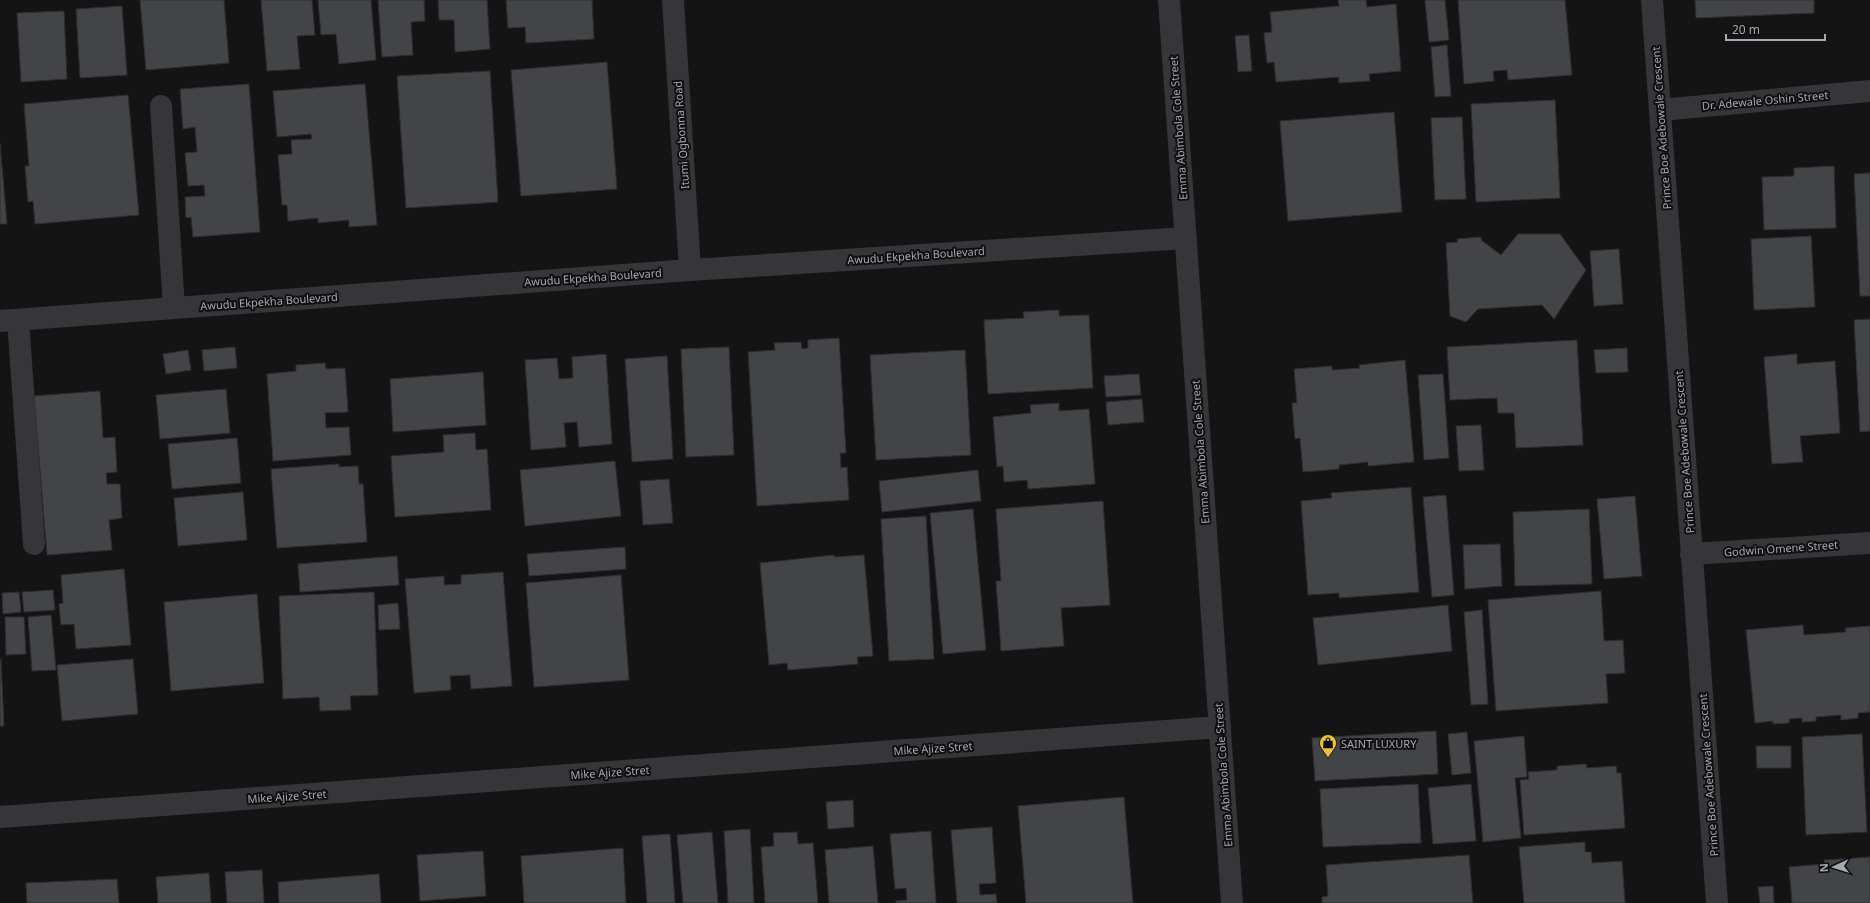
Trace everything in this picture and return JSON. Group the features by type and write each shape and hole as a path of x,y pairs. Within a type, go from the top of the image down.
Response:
{"street":[{"name":"Itumi Ogbonna Road","path":"673,0 690,270"},
{"name":"Emma Abimbola Cole Street","path":"1169,0 1232,903"},
{"name":"Prince Boe Adebowale Crescent","path":"1652,0 1717,903"},
{"name":"Dr. Adewale Oshin Street","path":"1660,110 1870,91"},
{"path":"161,106 174,308"},
{"name":"Awudu Ekpekha Boulevard","path":"9,320 690,270 1186,238"},
{"path":"9,320 34,544"},
{"name":"Godwin Omene Street","path":"1691,554 1870,543"},
{"name":"Mike Ajize Stret","path":"0,817 1220,727"}],"building":[{"path":"140,0 224,0 229,63 146,70"},
{"path":"261,0 312,0 315,35 297,36 300,69 267,71"},
{"path":"318,0 371,0 376,60 339,64 336,34 321,35"},
{"path":"378,0 424,0 425,21 411,22 413,55 382,57"},
{"path":"438,0 487,0 490,49 455,52 454,20 439,20"},
{"path":"506,0 592,0 594,39 526,43 525,27 508,28"},
{"path":"1338,0 1366,0 1367,7 1396,4 1401,71 1369,74 1370,81 1339,83 1339,77 1276,82 1274,62 1267,63 1264,33 1272,32 1270,12 1339,6"},
{"path":"1425,0 1445,0 1449,40 1429,42"},
{"path":"1458,0 1565,0 1572,75 1508,80 1507,70 1493,71 1494,81 1464,84"},
{"path":"1695,0 1814,0 1814,13 1696,18"},
{"path":"122,6 127,75 80,78 76,9"},
{"path":"64,11 67,79 21,82 17,13"},
{"path":"1249,35 1252,71 1238,72 1235,36"},
{"path":"1447,45 1451,96 1435,97 1431,47"},
{"path":"607,62 617,189 521,196 511,70"},
{"path":"490,71 498,202 406,208 397,76"},
{"path":"249,84 260,232 193,237 191,217 186,218 185,197 205,196 204,185 188,186 185,153 197,152 195,127 183,129 180,89"},
{"path":"365,84 377,225 349,227 349,220 318,223 318,218 288,221 287,205 282,205 278,155 292,154 291,140 312,139 311,134 277,137 273,91"},
{"path":"128,95 139,215 35,224 33,201 28,202 25,166 29,166 24,104"},
{"path":"1555,100 1560,198 1476,202 1471,104"},
{"path":"1394,112 1402,212 1288,221 1280,121"},
{"path":"1462,117 1466,199 1435,200 1431,118"},
{"path":"0,143 7,224 0,224"},
{"path":"1834,166 1836,228 1764,230 1762,177 1794,176 1794,168"},
{"path":"1870,173 1870,296 1860,296 1854,174"},
{"path":"1518,234 1560,234 1586,270 1554,319 1542,305 1478,309 1466,322 1450,316 1446,243 1458,242 1457,239 1481,237 1481,240 1501,255"},
{"path":"1811,236 1815,307 1754,310 1751,239"},
{"path":"1619,249 1623,304 1594,306 1590,251"},
{"path":"1059,310 1059,316 1089,315 1093,388 988,394 984,320 1024,318 1023,312"},
{"path":"1870,319 1870,431 1860,432 1854,320"},
{"path":"839,338 846,453 840,453 841,468 847,467 849,500 757,506 748,352 775,350 774,343 801,342 802,349 808,348 808,340"},
{"path":"1577,340 1583,445 1516,448 1514,413 1498,413 1497,398 1450,400 1447,347"},
{"path":"235,347 237,368 204,371 202,350"},
{"path":"729,347 734,455 686,457 681,349"},
{"path":"1627,348 1628,372 1596,373 1594,350"},
{"path":"188,350 191,370 166,374 163,354"},
{"path":"965,350 971,455 876,460 870,355"},
{"path":"606,354 612,444 579,447 577,422 564,423 566,447 531,450 525,360 557,358 559,379 573,378 572,357"},
{"path":"1797,354 1797,364 1835,361 1840,433 1800,436 1803,462 1772,464 1764,357"},
{"path":"667,356 673,459 632,462 625,359"},
{"path":"1405,360 1414,462 1368,466 1368,462 1339,465 1339,469 1303,472 1300,438 1295,439 1292,403 1297,403 1294,369 1332,366 1332,370 1360,368 1359,365"},
{"path":"325,363 326,369 345,368 348,412 325,413 326,428 349,427 351,455 273,461 267,374 296,371 296,365"},
{"path":"483,372 486,425 393,432 390,379"},
{"path":"1139,374 1141,395 1106,397 1104,376"},
{"path":"1443,374 1449,458 1424,460 1418,375"},
{"path":"226,389 230,433 160,439 156,395"},
{"path":"100,391 103,438 115,437 117,472 106,473 107,484 120,484 122,518 109,520 112,550 47,555 34,396"},
{"path":"1142,399 1144,422 1108,425 1106,402"},
{"path":"1059,403 1059,411 1089,409 1095,484 1028,489 1027,480 1004,482 1003,466 997,467 993,417 1031,413 1030,405"},
{"path":"1481,425 1484,470 1459,471 1456,426"},
{"path":"475,433 476,450 487,449 491,510 395,517 391,456 444,452 443,435"},
{"path":"237,438 241,483 172,489 168,444"},
{"path":"615,461 621,516 525,526 520,470"},
{"path":"339,464 339,467 358,466 359,484 363,484 367,542 277,548 271,469"},
{"path":"978,470 981,501 882,512 879,481"},
{"path":"669,479 673,523 643,525 640,481"},
{"path":"1411,487 1419,592 1339,598 1339,593 1308,595 1301,501 1332,498 1331,493"},
{"path":"243,492 247,540 178,546 174,498"},
{"path":"1446,495 1454,595 1432,597 1423,497"},
{"path":"1635,496 1642,576 1604,579 1597,499"},
{"path":"1103,501 1110,605 1061,608 1064,646 1001,651 996,581 1001,581 996,509"},
{"path":"973,509 986,650 943,654 930,513"},
{"path":"1589,509 1592,584 1515,586 1513,512"},
{"path":"926,516 934,659 889,661 881,519"},
{"path":"1500,544 1502,586 1465,589 1463,545"},
{"path":"625,547 626,569 529,576 527,554"},
{"path":"834,555 834,557 864,555 873,656 857,657 858,664 788,670 787,663 769,665 760,563"},
{"path":"397,556 399,585 300,592 298,564"},
{"path":"124,569 131,645 76,649 74,624 61,625 59,604 63,603 61,575"},
{"path":"503,572 512,686 471,689 470,675 450,676 451,690 414,693 405,579 444,576 444,585 461,584 461,575"},
{"path":"621,575 629,680 534,687 526,583"},
{"path":"53,590 55,610 24,612 22,592"},
{"path":"1601,591 1604,641 1623,640 1625,673 1606,674 1608,703 1496,711 1488,600"},
{"path":"19,592 21,612 3,614 2,593"},
{"path":"374,592 378,695 350,696 351,710 320,711 319,697 283,699 279,596"},
{"path":"257,594 264,683 171,691 164,602"},
{"path":"398,603 400,629 379,630 378,605"},
{"path":"1448,605 1452,651 1318,665 1313,618"},
{"path":"1482,610 1488,704 1471,705 1464,612"},
{"path":"51,615 56,670 32,671 28,617"},
{"path":"5,617 24,617 26,654 6,655"},
{"path":"1803,625 1804,635 1846,632 1845,628 1870,626 1870,712 1858,713 1858,718 1841,720 1841,715 1816,717 1816,721 1802,722 1802,718 1789,719 1789,723 1773,724 1773,721 1755,723 1746,630"},
{"path":"1,659 4,726 0,726"},
{"path":"133,659 138,714 62,721 57,665"},
{"path":"1436,731 1438,774 1315,781 1312,738"},
{"path":"1467,732 1471,773 1452,775 1448,734"},
{"path":"1862,734 1867,832 1806,835 1802,737"},
{"path":"1524,736 1527,777 1515,778 1521,838 1483,842 1474,741"},
{"path":"1756,746 1791,746 1791,768 1757,768"},
{"path":"1586,764 1587,768 1616,766 1617,773 1621,773 1625,828 1524,835 1520,780 1529,779 1528,772 1557,770 1557,766"},
{"path":"1418,784 1421,843 1323,847 1320,789"},
{"path":"1471,784 1476,841 1433,844 1428,788"},
{"path":"1124,797 1133,903 1026,903 1018,806"},
{"path":"853,800 854,827 828,829 826,802"},
{"path":"992,827 996,883 979,884 980,895 996,894 997,903 957,903 951,830"},
{"path":"750,829 754,903 728,903 724,831"},
{"path":"931,831 936,903 896,903 896,901 907,900 906,888 895,889 890,834"},
{"path":"712,832 718,903 683,903 677,835"},
{"path":"797,832 798,844 813,843 818,903 765,903 761,847 774,846 773,833"},
{"path":"670,834 675,903 647,903 642,836"},
{"path":"1585,842 1585,852 1591,852 1592,863 1622,861 1625,903 1524,903 1519,847"},
{"path":"873,846 878,903 829,903 825,850"},
{"path":"623,848 626,903 524,903 521,856"},
{"path":"483,851 486,896 420,901 417,855"},
{"path":"1469,855 1473,903 1322,903 1322,897 1328,896 1326,865"},
{"path":"1870,857 1870,903 1792,903 1789,867 1825,864 1824,860"},
{"path":"262,870 264,903 227,903 225,872"},
{"path":"209,873 211,903 158,903 156,877"},
{"path":"379,874 381,903 279,903 278,882"},
{"path":"117,879 119,903 27,903 26,883"},
{"path":"1773,886 1774,903 1760,903 1758,887"}],"place":[{"name":"SAINT LUXURY","path":"1328,758"}]}
